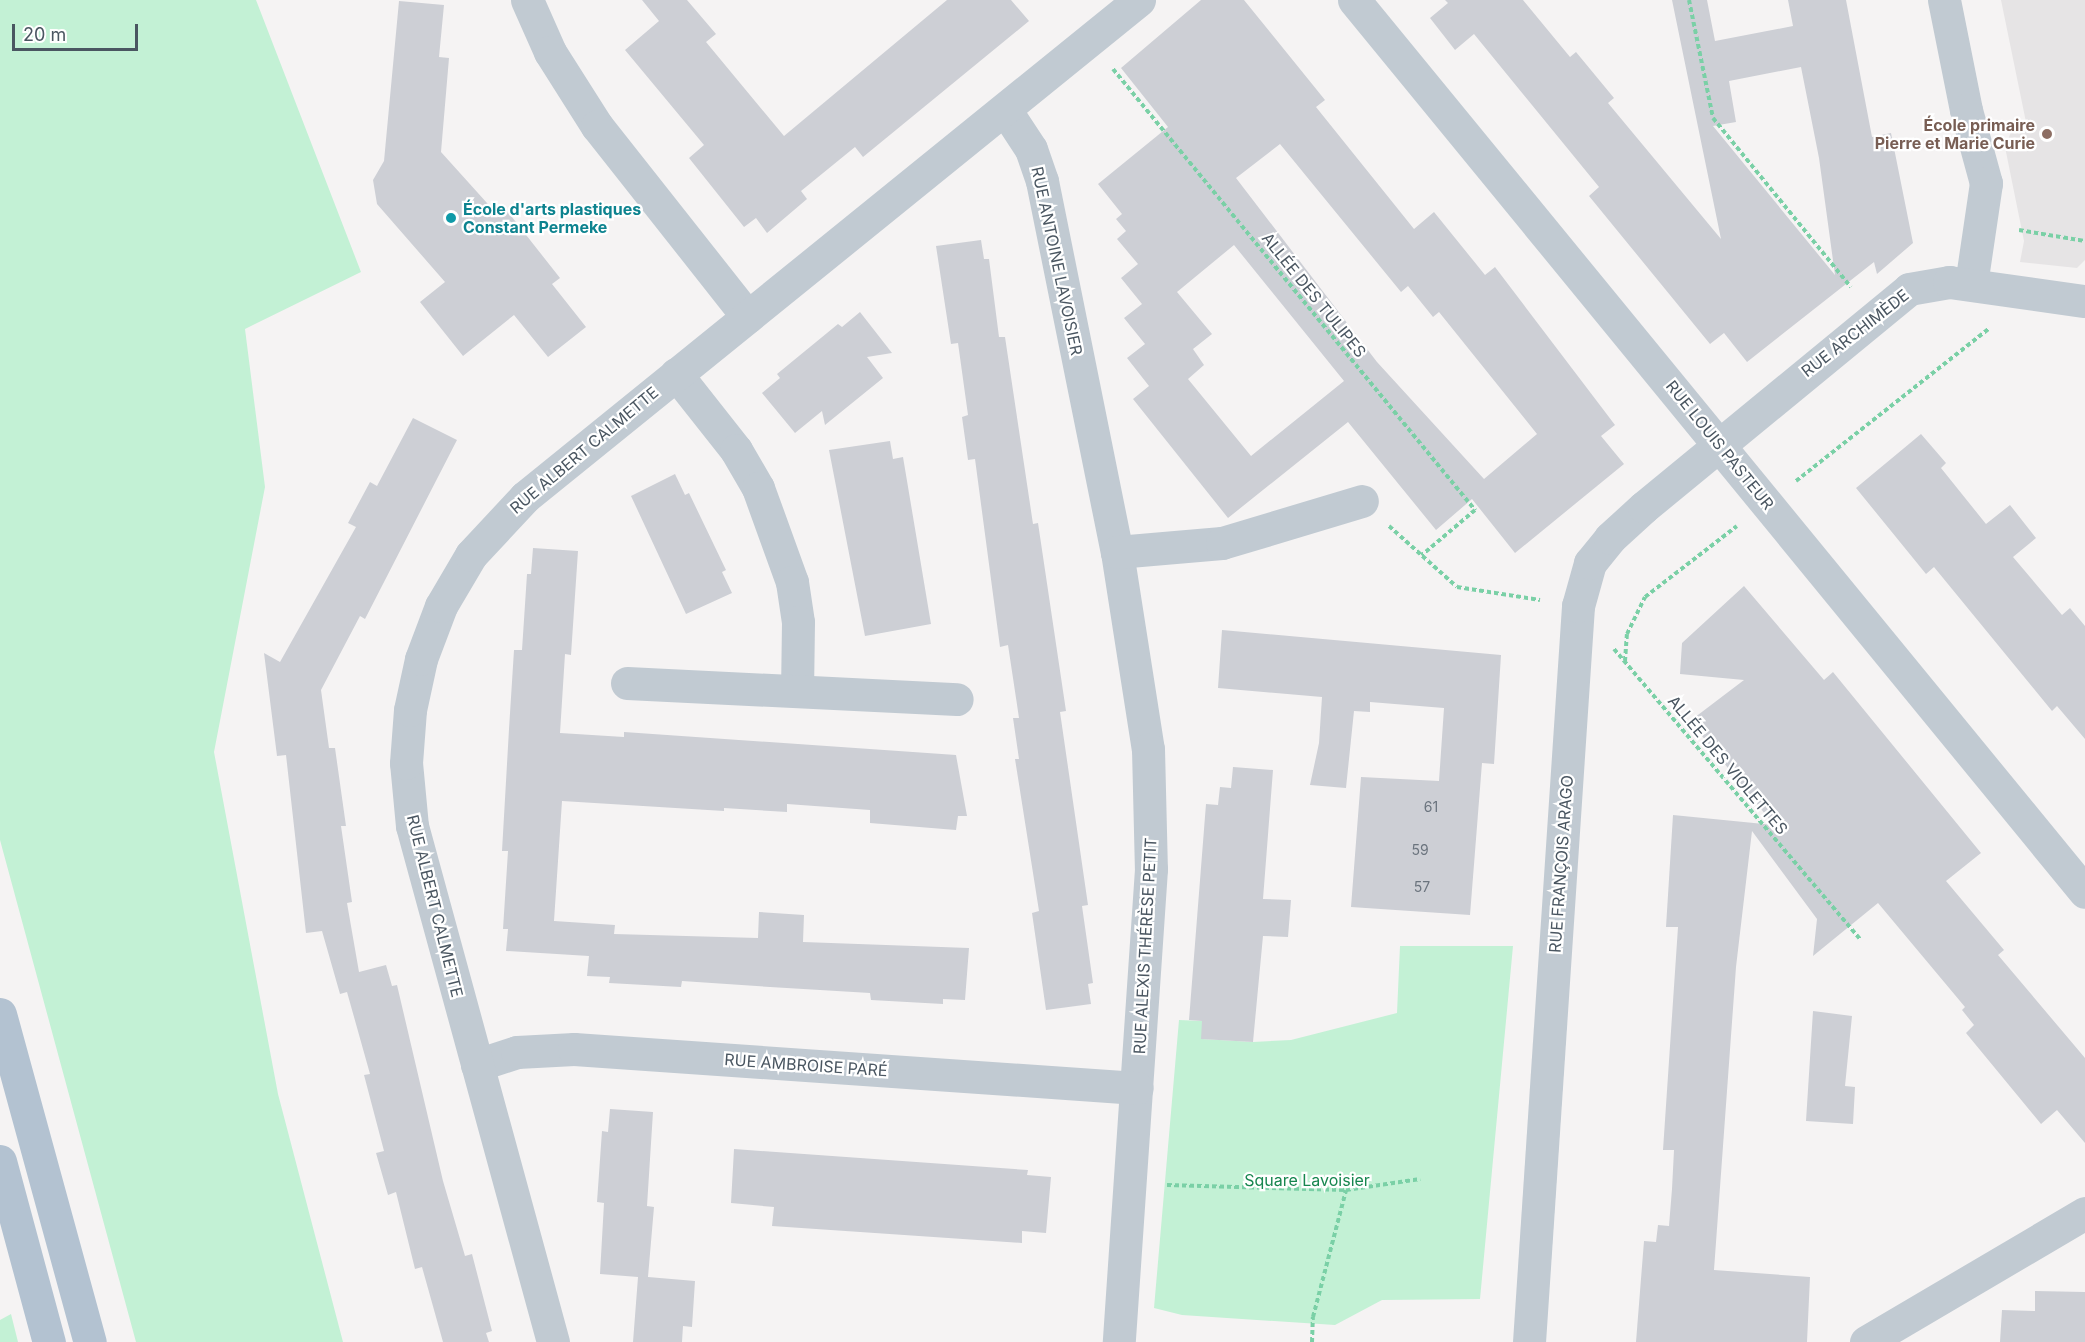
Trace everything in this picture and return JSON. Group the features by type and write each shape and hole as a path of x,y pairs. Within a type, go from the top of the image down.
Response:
{"main road":[{"path":"0,1014 90,1342"},
{"path":"0,1161 49,1342"}],"street":[{"path":"527,0 550,52 597,126 748,317"},
{"path":"1006,111 1139,0"},
{"name":"RUE LOUIS PASTEUR","path":"1354,0 2085,892"},
{"path":"1944,0 1966,110 1986,183 1982,223 1971,284"},
{"name":"RUE ALBERT CALMETTE","path":"553,1342 420,858 408,798 407,735 421,659 446,597 489,532 525,497 1006,111"},
{"name":"RUE ANTOINE LAVOISIER","path":"1006,111 1031,149 1042,181 1117,552"},
{"name":"RUE ARCHIMÈDE","path":"1719,444 1897,296 1929,283 1971,284 2085,301"},
{"path":"676,374 736,450 761,495 792,582 798,622 797,691"},
{"name":"RUE FRANÇOIS ARAGO","path":"1529,1342 1578,606 1583,579 1599,551 1719,444"},
{"path":"1117,552 1222,543 1362,501"},
{"name":"RUE ALEXIS THÉRÈSE PETIT","path":"1117,552 1144,711 1152,806 1137,1088 1119,1342"},
{"path":"627,683 957,699"},
{"name":"RUE AMBROISE PARÉ","path":"477,1065 517,1052 574,1049 1137,1088"},
{"path":"1866,1342 2085,1213"}],"path":[{"path":"1689,0 1713,118 1858,294"},
{"name":"ALLÉE DES TULIPES","path":"1090,41 1475,510 1422,555"},
{"path":"1982,223 2085,241"},
{"path":"1793,483 1985,334 2021,292"},
{"path":"1362,501 1457,587 1578,606"},
{"path":"1625,662 1628,633 1645,597 1744,521"},
{"name":"ALLÉE DES VIOLETTES","path":"1578,606 1860,939"},
{"path":"1130,1183 1346,1190 1420,1179"},
{"path":"1312,1342 1313,1317 1346,1190"}],"shaded area":[{"name":"École primaire Pierre et Marie Curie","path":"2001,0 2085,0 2085,260 2077,268 2020,262 2024,241 2005,147 2011,132 2027,127"}],"green space":[{"path":"0,0 256,0 361,272 245,329 265,487 214,752 278,1094 343,1342 136,1342 0,840"},
{"name":"Square Lavoisier","path":"1400,946 1513,946 1480,1299 1382,1300 1335,1325 1182,1315 1154,1308 1179,1020 1202,1021 1202,1039 1253,1042 1291,1040 1397,1013"},
{"path":"11,1314 18,1342 0,1342 0,1320"}],"building":[{"path":"642,0 687,0 716,34 706,42 784,136 947,0 1011,0 1029,21 863,157 855,147 801,191 807,199 767,233 756,218 744,227 689,158 704,145 625,50 659,21"},
{"path":"1201,0 1244,0 1325,100 1316,107 1414,229 1434,212 1485,275 1495,267 1615,425 1601,436 1624,464 1515,553 1472,499 1436,530 1348,422 1228,518 1133,399 1149,386 1127,358 1145,344 1124,318 1142,304 1121,278 1138,264 1117,239 1126,231 1116,219 1122,214 1098,184 1168,127 1121,68","holes":["1280,144 1401,292 1408,286 1433,317 1439,312 1537,434 1484,479 1377,362 1236,178","1234,245 1344,381 1251,456 1188,379 1204,365 1193,349 1212,334 1177,292"]},
{"path":"1445,0 1523,0 1570,57 1576,52 1614,98 1608,103 1721,239 1672,0 1707,0 1715,41 1793,26 1788,0 1846,0 1872,137 1891,133 1913,243 1877,274 1874,262 1747,362 1724,333 1710,344 1589,196 1599,187 1474,34 1455,50 1430,18 1448,3","holes":["1801,67 1819,158 1835,275 1713,126 1736,122 1729,81"]},
{"path":"399,1 444,5 439,57 449,58 441,152 496,213 504,207 560,278 552,284 586,327 548,357 514,315 463,356 420,302 445,282 377,204 373,180 384,161"},
{"path":"981,240 984,259 989,259 999,337 1005,337 1033,524 1038,523 1066,711 1060,712 1088,905 1082,906 1093,983 1088,984 1091,1004 1046,1010 1032,913 1039,911 1015,759 1019,759 1013,718 1019,718 1008,645 1000,647 975,459 968,460 962,417 968,415 958,343 951,344 936,246"},
{"path":"860,312 892,353 867,357 883,378 825,425 822,411 795,433 762,393 780,378 777,374 838,324 842,327"},
{"path":"413,418 457,440 365,619 360,616 321,690 329,748 335,748 346,826 341,826 352,902 347,903 359,972 386,965 392,986 397,985 443,1181 465,1256 472,1254 492,1331 486,1333 489,1342 443,1342 422,1267 415,1269 396,1192 388,1195 376,1153 384,1151 364,1075 370,1074 347,992 340,994 322,931 306,933 286,755 277,756 264,653 280,662 356,527 348,523 370,482 377,486"},
{"path":"1921,434 1946,463 1941,468 1986,524 2010,505 2036,538 2013,557 2062,615 2070,608 2085,626 2085,739 2057,706 2052,711 1934,567 1926,574 1856,488"},
{"path":"890,441 893,459 903,457 931,624 865,636 829,450"},
{"path":"675,474 685,495 689,493 726,570 722,572 732,593 686,614 631,496"},
{"path":"533,548 578,551 571,655 565,654 560,733 624,737 624,732 956,755 967,816 958,816 956,830 870,823 870,810 787,804 787,812 724,808 724,811 562,801 554,921 615,925 614,934 758,938 759,912 804,915 803,942 969,948 965,1000 943,999 943,1004 871,1000 870,993 682,981 681,987 609,983 610,977 587,976 589,956 506,951 508,929 503,929 508,851 502,851 514,650 522,650 527,574 531,574"},
{"path":"1744,586 1824,680 1833,672 1981,853 1946,881 2004,950 1998,955 2085,1058 2085,1143 2057,1110 2041,1124 1966,1033 1974,1025 1962,1010 1965,1007 1878,903 1813,956 1817,919 1752,831 1736,967 1714,1270 1810,1277 1807,1342 1636,1342 1644,1241 1656,1242 1658,1225 1669,1226 1672,1189 1674,1150 1663,1150 1678,927 1666,927 1673,815 1774,825 1690,721 1744,680 1680,674 1682,643"},
{"path":"1222,630 1501,655 1494,764 1482,763 1470,915 1351,907 1361,777 1439,781 1444,708 1370,702 1370,712 1354,711 1346,788 1310,785 1319,743 1322,697 1218,688"},
{"path":"1233,767 1273,770 1263,899 1291,900 1288,937 1263,936 1253,1042 1201,1039 1202,1021 1189,1020 1206,804 1218,805 1220,787 1231,788"},
{"path":"1813,1011 1852,1016 1845,1086 1855,1087 1853,1124 1806,1121"},
{"path":"610,1109 653,1112 647,1206 654,1207 648,1277 695,1281 692,1327 683,1326 682,1342 633,1342 638,1277 600,1274 604,1203 597,1202 602,1131 608,1132"},
{"path":"734,1149 1028,1170 1027,1175 1051,1177 1046,1233 1022,1231 1022,1243 772,1226 774,1207 731,1203"},
{"path":"2035,1291 2085,1292 2085,1342 2000,1342 2002,1310 2035,1311"}],"place":[{"name":"École primaire Pierre et Marie Curie","path":"2047,134"},
{"name":"École d'arts plastiques Constant Permeke","path":"451,218"}]}
